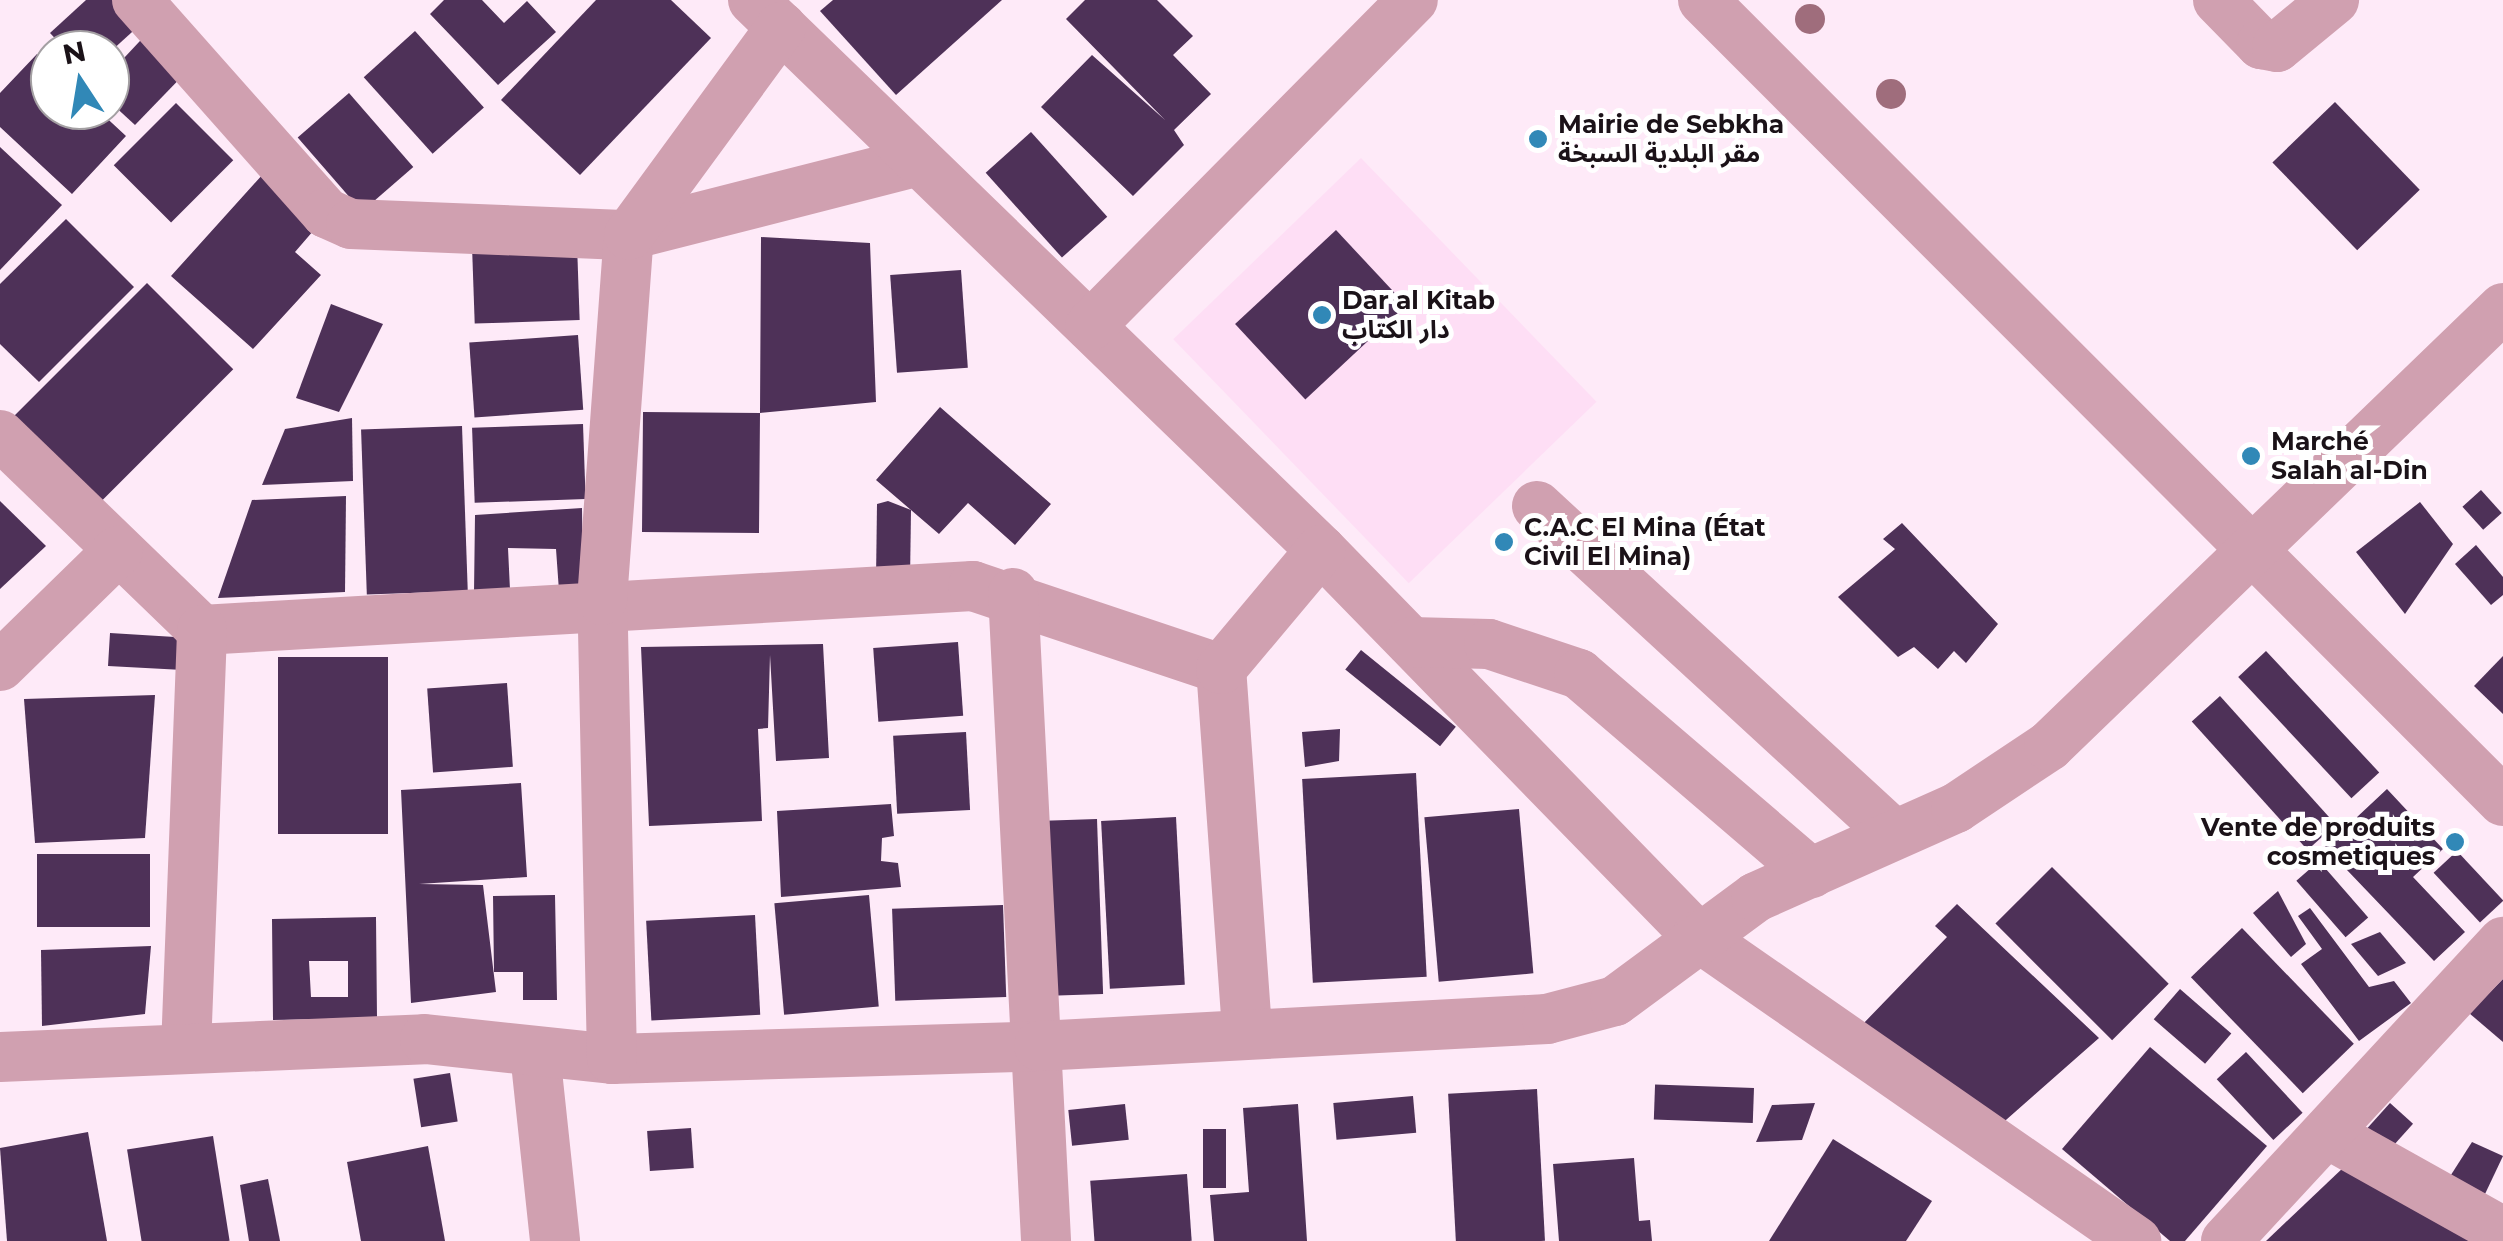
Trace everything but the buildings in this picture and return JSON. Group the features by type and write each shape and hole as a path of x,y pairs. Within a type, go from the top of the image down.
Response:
{"street":[{"path":"137,0 326,213 365,226 629,235 918,161"},
{"path":"1090,326 1413,0"},
{"path":"1703,0 2260,549 2503,802"},
{"path":"2218,0 2261,44 2277,48 2334,0"},
{"path":"612,1059 602,600 629,235 767,14 1321,550 1698,936 2136,1241"},
{"path":"0,1057 424,1038 612,1059 1039,1046 1246,1030 1546,1019 1615,1001 1698,936 1890,831 1956,808 2049,746 2260,549 2503,308"},
{"path":"0,435 202,630 602,600 972,586 1013,592 1220,669"},
{"path":"1537,506 1890,831"},
{"path":"1246,1030 1220,669 1321,550"},
{"path":"0,666 118,551"},
{"path":"1013,592 1046,1241"},
{"path":"186,1049 202,630"},
{"path":"1411,642 1489,644 1578,674 1812,873"},
{"path":"2226,1241 2503,942"},
{"path":"535,1053 555,1241"},
{"path":"2328,1134 2503,1232"}],"shaded area":[{"path":"1361,158 1596,402 1409,583 1173,339"}],"place":[{"name":"Mairie de Sebkha مقر البلدية السبخة","path":"1538,139"},
{"name":"Dar al Kitab دار الكتاب","path":"1322,315"},
{"name":"Marché Salah al-Din","path":"2251,456"},
{"name":"C.A.C El Mina (État Civil El Mina)","path":"1504,542"},
{"name":"Vente de produits cosmetiques","path":"2455,842"}]}
